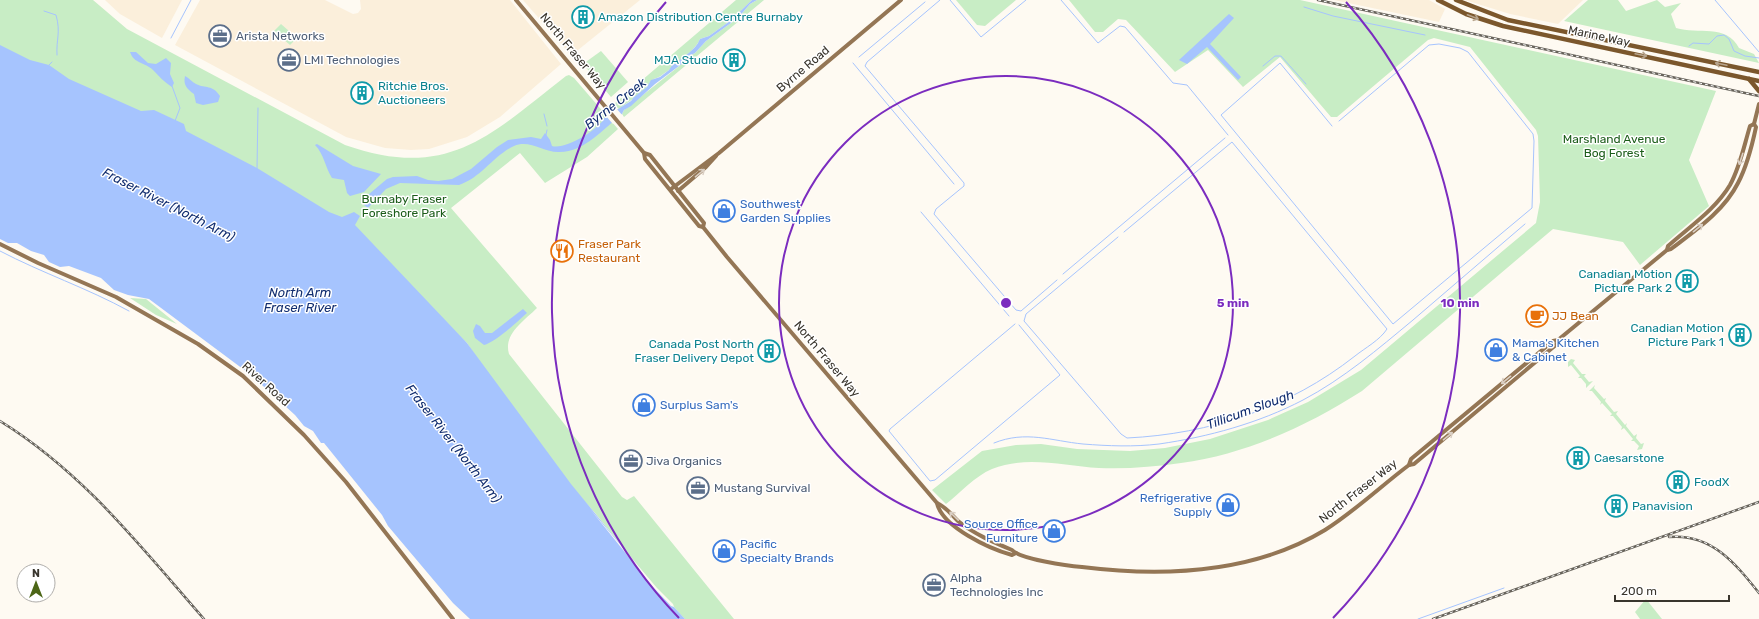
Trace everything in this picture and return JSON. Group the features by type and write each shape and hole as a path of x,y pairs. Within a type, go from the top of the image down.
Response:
{"main road":[{"name":"Marine Way","path":"1438,0 1466,14 1503,26 1759,81"},
{"name":"Marine Way","path":"1456,0 1508,20 1759,72"},
{"path":"1749,79 1759,91"}],"street":[{"name":"North Fraser Way","path":"516,0 620,123 644,153 645,159 671,189 699,226 703,227 937,503 942,505 958,521 976,534 1016,553 1055,563 1121,571 1188,570 1250,560 1291,547 1324,530 1341,519 1409,465 1414,464 1472,417 1557,344 1558,340"},
{"name":"Byrne Road","path":"671,189 719,153 901,0"},
{"name":"North Fraser Way","path":"1666,250 1671,249 1706,221 1731,195 1739,182 1749,155 1756,127 1754,124 1759,104"},
{"name":"North Fraser Way","path":"1409,465 1410,459 1458,418 1550,344 1558,340 1666,250 1668,246 1720,199 1730,185 1741,158 1750,126 1754,124"},
{"name":"North Fraser Way","path":"644,153 650,155 679,190 704,223 703,227"},
{"name":"Byrne Road","path":"675,194 706,168 719,153"},
{"name":"River Road","path":"0,244 38,264 116,297 198,344 244,376 304,435 346,482 453,619"}],"shaded area":[{"path":"105,0 182,0 162,38 120,14"},
{"path":"200,0 325,0 353,14 358,13 361,9 360,0 510,0 561,64 500,117 467,137 429,149 411,150 385,148 346,137 175,45"},
{"path":"523,0 640,0 573,54 570,54"},
{"path":"1334,0 1429,0 1445,9 1439,22"},
{"path":"1465,0 1583,0 1558,24 1510,14"}],"green space":[{"name":"Burnaby Fraser Foreshore Park","path":"0,0 93,0 127,29 345,145 381,155 412,158 440,155 465,146 489,134 566,76 569,75 574,78 618,129 587,157 545,183 520,153 451,208 537,308 516,328 512,334 509,340 509,354 622,497 627,500 634,496 734,619 685,619 657,589 595,513 537,448 467,343 345,226 172,128 0,57"},
{"path":"736,0 752,0 730,21 709,36 700,39 694,48 672,68 661,76 652,80 636,97 619,109 614,104"},
{"path":"757,0 764,0 624,117 622,114 624,110 683,63 685,58 695,53 706,41 738,18 750,4"},
{"path":"956,0 1016,0 985,26 977,25"},
{"name":"Marshland Avenue Bog Forest","path":"1069,0 1300,0 1716,91 1689,160 1709,206 1640,265 1623,242 1553,229 1362,391 1320,416 1276,437 1229,453 1205,459 1161,466 1099,468 1045,462 1005,465 986,472 946,504 932,490 982,451 1016,445 1041,444 1077,449 1130,451 1165,448 1210,439 1268,420 1308,402 1361,370 1536,223 1540,202 1538,136 1536,130 1470,47 1434,38 1428,40 1337,117 1331,117 1280,57 1243,87 1208,50 1175,72 1126,20 1118,19 1103,32 1095,32"},
{"path":"1588,0 1618,0 1626,11 1657,0 1665,7 1681,3 1671,14 1676,28 1684,30 1711,31 1727,35 1739,48 1754,54 1759,63 1564,21"},
{"path":"281,24 297,38 290,45 274,31"},
{"path":"601,51 628,82 611,97 583,64"},
{"path":"130,298 146,299 177,324 156,315"},
{"path":"1571,359 1575,360 1573,363 1582,374 1586,374 1584,376 1589,382 1593,381 1586,388 1586,384 1581,378 1578,378 1580,376 1571,365 1568,367 1568,362"},
{"path":"1595,385 1594,388 1604,399 1606,398 1605,401 1614,412 1618,411 1616,414 1625,425 1627,423 1626,426 1634,436 1637,434 1636,438 1641,444 1644,443 1642,449 1637,450 1639,446 1634,441 1631,441 1633,439 1624,428 1621,430 1622,427 1613,416 1610,416 1612,414 1602,403 1600,405 1601,402 1592,391 1589,391"},
{"path":"1646,599 1662,619 1640,619 1635,612"}],"water":[{"path":"752,0 757,0 750,4 738,18 706,41 695,53 685,58 683,63 655,84 631,106 624,110 622,114 593,139 576,149 558,152 531,145 520,144 500,155 467,182 459,185 400,183 386,189 368,208 364,205 369,194 387,179 393,177 417,176 428,180 438,181 452,179 471,169 497,147 508,140 531,137 541,139 545,133 552,146 558,146 565,145 581,138 596,128 605,117 631,101 647,87 651,80 660,77 669,70 673,64 676,64 692,50 700,39 709,36 730,21"},
{"path":"1229,14 1234,18 1210,44 1241,77 1238,80 1207,47 1187,64 1179,60"},
{"name":"North Arm Fraser River","path":"0,45 30,60 49,65 69,79 141,111 154,110 184,124 186,131 257,168 329,212 342,217 354,212 360,216 355,225 467,343 571,484 657,589 685,619 470,619 453,603 388,526 382,515 324,443 321,443 313,431 304,426 295,415 251,375 149,299 128,295 114,290 101,278 69,266 60,267 49,262 44,255 31,251 17,243 8,243 0,239"},
{"path":"130,52 136,52 148,63 156,64 166,58 171,63 170,74 174,83 172,87 150,67 134,59"},
{"path":"185,76 196,84 212,88 220,96 218,102 203,105 196,103 194,94 185,84"},
{"path":"317,144 353,166 381,174 364,192 350,196 347,193 344,180 332,178 320,152 315,145"},
{"path":"523,309 527,313 494,340 484,345 475,338 473,331 476,324 480,326 485,333 492,333"}],"pier":[{"path":"616,108 623,116 613,124 605,115"},
{"path":"590,509 674,607 671,606 653,587"}],"waterway":[{"path":"171,38 191,0"},
{"path":"940,0 867,62 865,66 964,183 964,186 936,209 934,214 1016,310 1021,311 1057,280"},
{"path":"950,0 981,37 1026,0"},
{"path":"1061,0 1098,43 1120,26 1125,27 1173,83 1187,85 1228,135"},
{"path":"1715,0 1759,52"},
{"path":"859,57 925,2"},
{"path":"1304,7 1333,16 1425,35"},
{"path":"44,11 56,15 58,31 57,55"},
{"path":"1689,46 1693,43 1709,44 1717,36 1724,35 1729,39 1734,51 1745,56 1759,58"},
{"path":"1332,126 1280,63 1221,115 1393,324 1532,208 1533,134 1468,52 1460,48 1439,44 1429,45 1339,121"},
{"path":"1263,66 1275,56 1281,56 1306,84"},
{"path":"49,65 52,62"},
{"path":"853,63 954,184"},
{"path":"172,86 180,108 175,121"},
{"path":"257,169 258,108"},
{"path":"544,114 547,126"},
{"path":"546,135 547,130"},
{"path":"1063,274 1225,138"},
{"path":"1118,237 1026,314 1024,321 1121,434 1127,438 1188,431 1218,424 1276,404 1330,374 1376,340 1387,329 1232,142 1124,232"},
{"path":"921,212 1009,316"},
{"name":"Tillicum Slough","path":"994,443 1017,437 1028,437 1092,445 1150,445 1214,433 1269,416 1318,392 1360,363 1387,342 1525,224"},
{"path":"0,251 129,311"},
{"path":"1015,324 890,429 889,431 930,481 935,480 1060,375 1019,325"},
{"path":"1418,619 1504,588"}],"railway":[{"path":"1318,0 1759,96"},
{"path":"0,421 30,441 58,463 110,512 204,619"},
{"path":"1433,619 1759,502"},
{"path":"1669,537 1684,537 1710,545 1731,561 1759,593"}],"place":[{"name":"Amazon Distribution Centre Burnaby","path":"583,17"},
{"name":"Arista Networks","path":"220,36"},
{"name":"LMI Technologies","path":"289,60"},
{"name":"MJA Studio","path":"734,60"},
{"name":"Ritchie Bros. Auctioneers","path":"362,93"},
{"name":"Southwest Garden Supplies","path":"724,211"},
{"name":"Fraser Park Restaurant","path":"562,251"},
{"name":"Canadian Motion Picture Park 2","path":"1687,281"},
{"name":"JJ Bean","path":"1537,316"},
{"name":"Canadian Motion Picture Park 1","path":"1740,335"},
{"name":"Mama's Kitchen & Cabinet","path":"1496,350"},
{"name":"Canada Post North Fraser Delivery Depot","path":"769,351"},
{"name":"Surplus Sam's","path":"644,405"},
{"name":"Caesarstone","path":"1578,458"},
{"name":"Jiva Organics","path":"631,461"},
{"name":"FoodX","path":"1678,482"},
{"name":"Mustang Survival","path":"698,488"},
{"name":"Refrigerative Supply","path":"1228,505"},
{"name":"Panavision","path":"1616,506"},
{"name":"Source Office Furniture","path":"1054,531"},
{"name":"Pacific Specialty Brands","path":"724,551"},
{"name":"Alpha Technologies Inc","path":"934,585"}],"water label":[{"name":"Byrne Creek","path":"615,103"},
{"name":"Fraser River (North Arm)","path":"169,204"},
{"name":"Fraser River (North Arm)","path":"454,443"}]}
